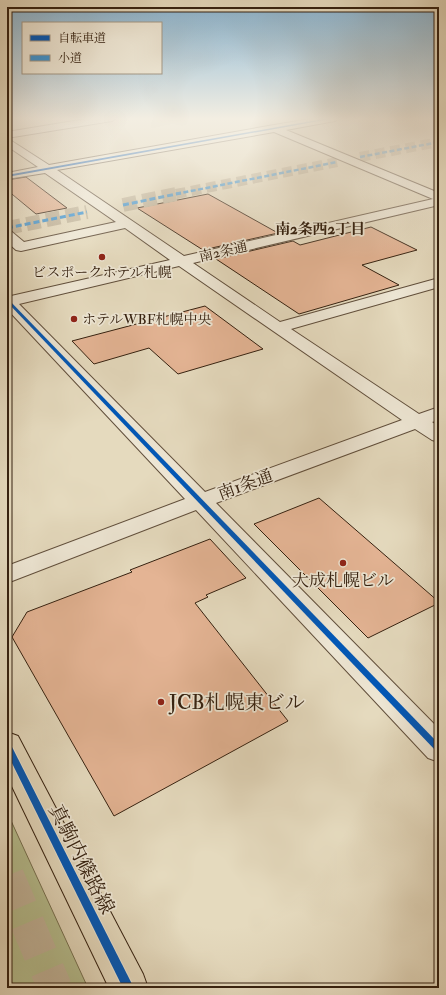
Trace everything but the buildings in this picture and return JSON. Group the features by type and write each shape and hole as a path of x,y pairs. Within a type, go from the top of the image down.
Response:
{"main road":[{"name":"真駒内篠路線","path":"7,745 129,988"}],"street":[{"path":"41,164 278,328 439,436"},
{"path":"7,176 73,164"},
{"path":"360,164 439,197"},
{"name":"南2条通","path":"8,301 439,201"},
{"path":"7,235 21,247 127,224"},
{"path":"278,328 439,282"},
{"path":"8,301 439,749"},
{"name":"南1条通","path":"7,575 200,501 439,413"}],"green space":[{"path":"7,812 88,988 7,988"}],"tunnel":[{"path":"180,193 325,164"},
{"path":"123,205 180,193"},
{"path":"176,194 180,193"},
{"path":"7,228 87,212"},
{"path":"7,876 55,988"}],"marked path":[{"path":"123,205 325,164"},
{"path":"7,228 87,212"}],"cycle path":[{"path":"7,176 72,164"},
{"path":"7,300 439,749"},
{"path":"7,745 129,988"}],"place":[{"name":"ビスポークホテル札幌","path":"102,257"},
{"name":"ホテルWBF札幌中央","path":"74,319"},
{"name":"大成札幌ビル","path":"343,563"},
{"name":"JCB札幌東ビル","path":"161,702"}],"district":[{"name":"南2条西2丁目","path":"320,229"}]}
